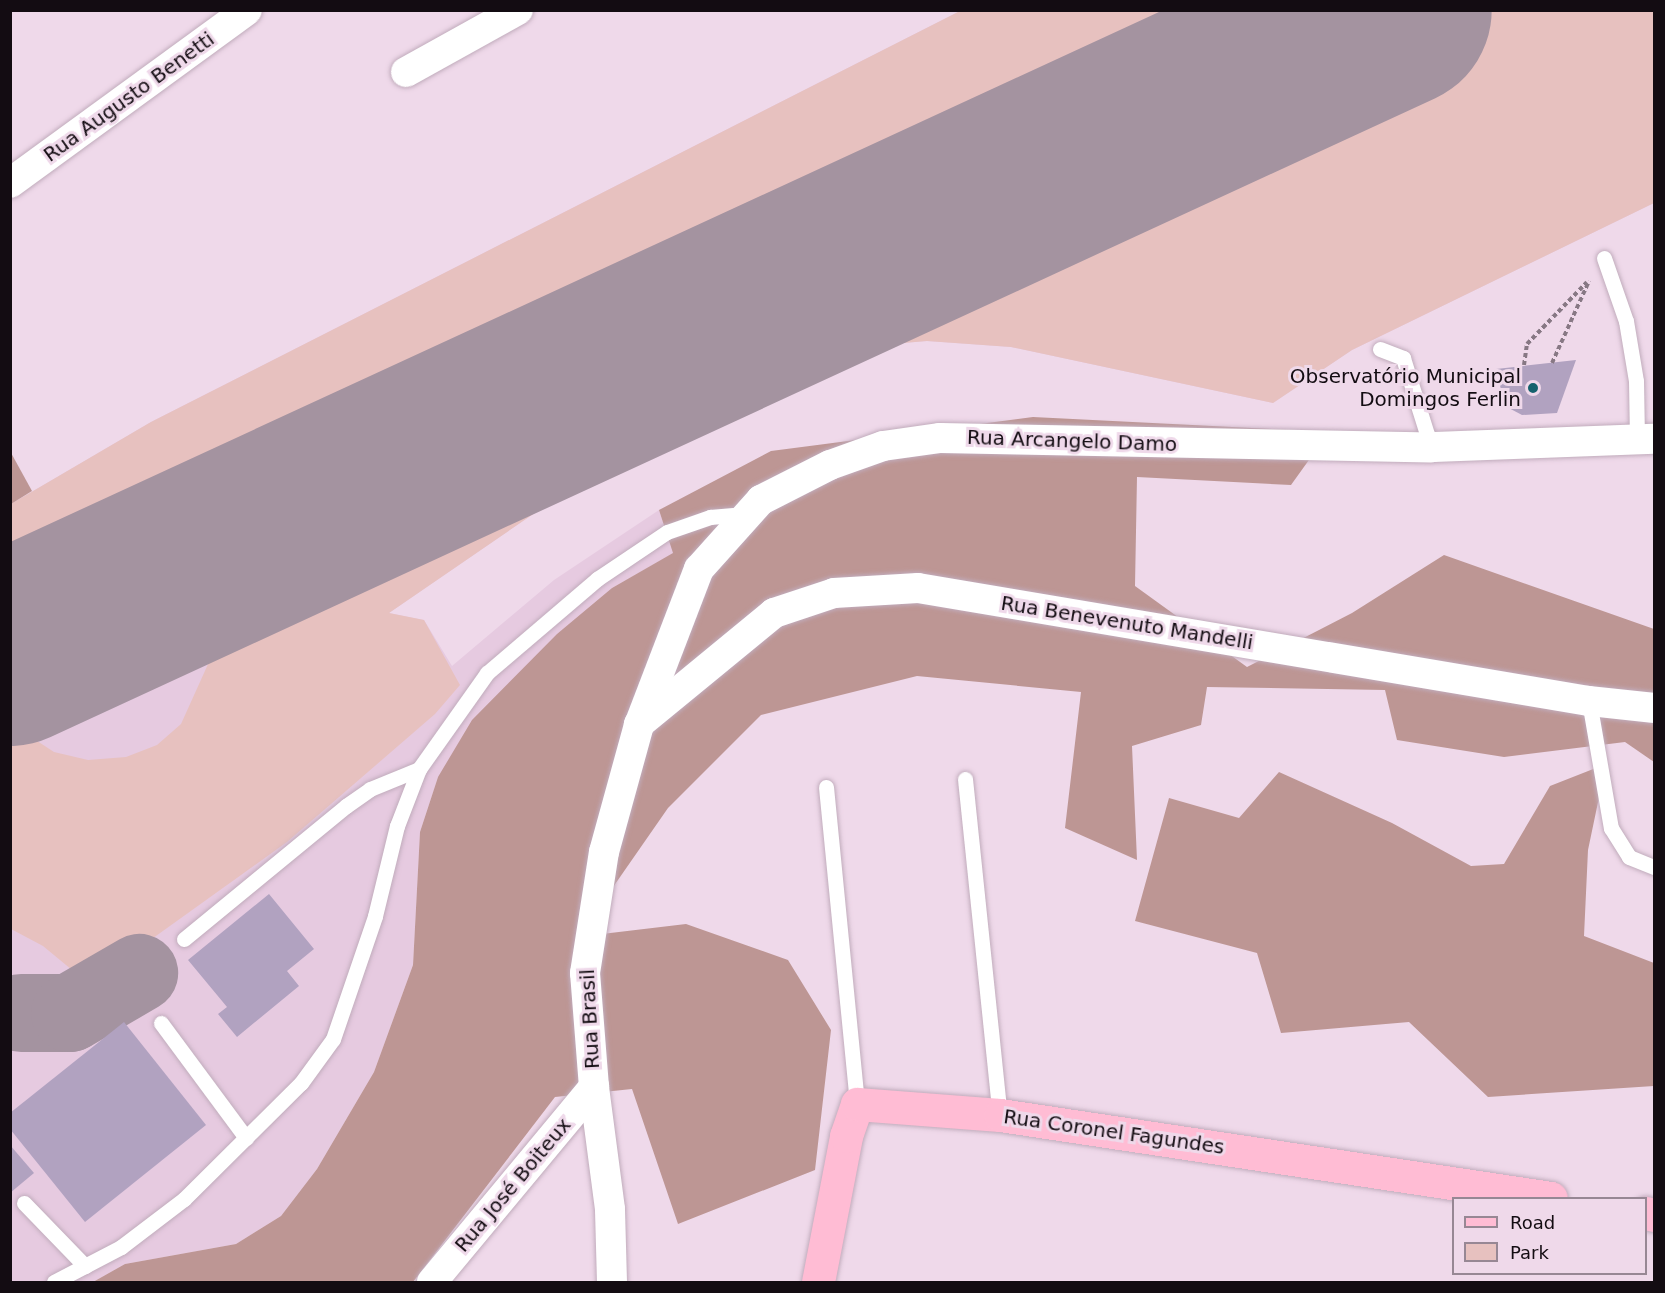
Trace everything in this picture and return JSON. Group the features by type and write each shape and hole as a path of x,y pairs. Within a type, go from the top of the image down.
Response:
{"main road":[{"name":"Rua Coronel Fagundes","path":"857,1104 1000,1115 1544,1197"},
{"path":"818,1282 846,1136 857,1104"}],"street":[{"name":"Rua Augusto Benetti","path":"10,183 248,10"},
{"path":"406,72 518,10"},
{"name":"Rua Arcangelo Damo","path":"639,725 699,568 745,514 761,500 830,465 883,446 940,438 1431,447 1646,439"},
{"name":"Rua Benevenuto Mandelli","path":"639,725 774,613 834,593 918,588 1589,701 1654,708"},
{"name":"Rua Brasil","path":"612,1282 610,1209 594,1087 585,974 604,852 639,725"},
{"name":"Rua José Boiteux","path":"432,1282 594,1087"}],"lane":[{"path":"1604,258 1626,321 1646,439"},
{"path":"1380,349 1403,358 1431,447"},
{"path":"54,1282 120,1247 184,1199 301,1083 333,1039 375,916 397,826 419,769 487,673 597,579 667,532 710,517 745,514"},
{"path":"1589,701 1611,828 1629,857 1654,867"},
{"path":"184,939 346,806 370,789 419,769"},
{"path":"965,779 1000,1115"},
{"path":"826,787 857,1104"},
{"path":"160,1023 246,1138"},
{"path":"24,1203 86,1266"}],"path":[{"path":"1524,365 1527,344 1589,279 1604,258"},
{"path":"1552,363 1589,279"}],"shaded area":[{"path":"960,11 1654,11 1654,203 1352,350 1273,403 1011,347 927,341 879,345 818,367 683,428 577,484 389,613 424,620 452,666 554,580 659,510 674,553 612,588 438,777 420,832 413,965 374,1072 317,1169 281,1216 236,1244 125,1264 93,1282 11,1282 11,504 151,422"},
{"path":"1033,417 1329,432 1291,485 1137,477 1135,586 1247,667 1352,613 1444,555 1654,629 1654,762 1625,742 1504,757 1397,740 1385,690 1207,687 1201,725 1132,746 1137,860 1065,828 1081,692 917,676 761,715 668,808 611,890 602,934 686,924 788,960 831,1030 815,1170 678,1224 632,1089 555,1097 413,1282 93,1282 125,1264 236,1244 281,1216 317,1169 374,1072 413,965 420,832 438,777 472,720 557,634 612,588 673,553 659,510 771,451"},
{"path":"10,451 32,491 11,504 10,504"},
{"path":"1606,764 1588,850 1584,936 1654,963 1654,1086 1488,1097 1409,1022 1281,1033 1257,953 1135,921 1169,798 1239,818 1279,772 1392,823 1471,866 1504,864 1550,786"}],"green space":[{"path":"960,11 1263,11 11,585 11,504 151,422"},
{"path":"1486,11 1654,11 1654,203 1352,350 1273,403 1011,347 927,341 879,345 818,367 629,454 577,484 389,613 424,620 460,685 435,714 287,842 89,984 43,946 11,929 11,710 28,735 54,752 88,760 126,757 157,745 181,724 232,611 265,581 938,257"}],"building":[{"name":"Observatório Municipal Domingos Ferlin","path":"1576,360 1557,413 1522,415 1505,406 1496,369"},
{"path":"269,894 314,949 287,971 299,986 237,1037 218,1014 227,1007 188,960"},
{"path":"124,1022 206,1125 85,1222 10,1129 10,1113"},
{"path":"10,1145 34,1173 10,1193"}],"taxiway":[{"path":"21,1013 70,1013 139,973"}],"runway":[{"path":"10,649 1395,10"}],"place":[{"name":"Observatório Municipal Domingos Ferlin","path":"1533,388"}]}
